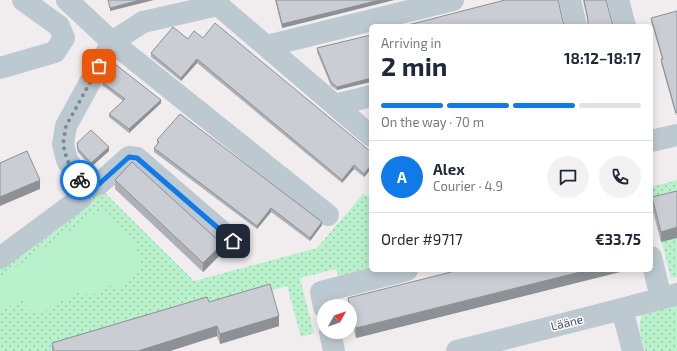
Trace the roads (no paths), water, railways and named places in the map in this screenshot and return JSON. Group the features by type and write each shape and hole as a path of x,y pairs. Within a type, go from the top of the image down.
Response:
{"street":[{"path":"0,68 55,52 64,38 59,26 23,0"},
{"path":"67,0 112,42 328,214"},
{"path":"267,46 453,0"},
{"path":"570,0 576,24"},
{"path":"618,0 624,24"},
{"path":"233,241 137,158 129,157 99,184 86,188 67,160 63,144 66,126 112,42 144,22 228,2 267,46 369,134"},
{"path":"335,105 369,96"},
{"path":"653,141 677,135"},
{"path":"0,258 81,198"},
{"path":"653,261 669,296"},
{"path":"322,299 321,292 399,272"},
{"name":"Lääne","path":"457,351 669,296"},
{"path":"622,309 633,351"},
{"path":"331,339 334,351"}]}
